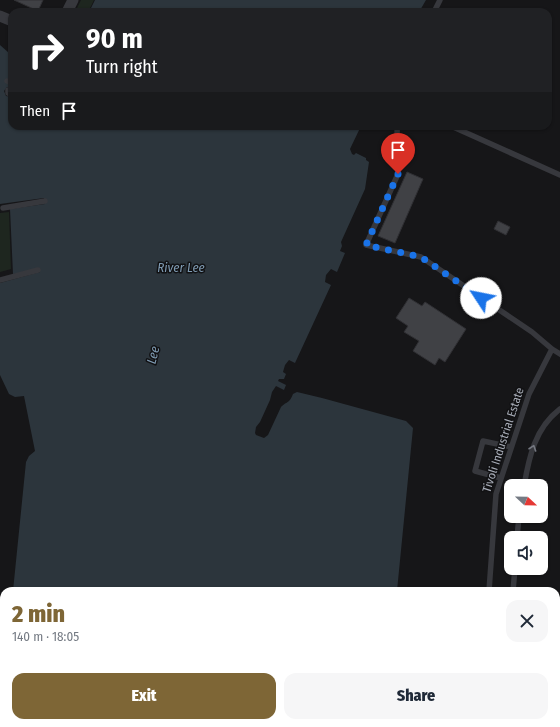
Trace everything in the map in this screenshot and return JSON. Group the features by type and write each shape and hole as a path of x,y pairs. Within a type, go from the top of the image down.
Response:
{"lane":[{"path":"396,130 398,174 366,245 421,257 532,332 560,354"},
{"path":"460,130 560,175"},
{"path":"3,208 45,201"},
{"path":"0,280 38,270"},
{"name":"Tivoli Industrial Estate","path":"489,587 496,494 529,394 552,349"},
{"path":"525,479 530,457 540,432 546,422 560,409"},
{"path":"501,478 475,471 483,441 511,447"},
{"path":"513,587 514,575"}],"shaded area":[{"path":"81,0 94,0 90,8 77,8"},
{"path":"9,212 11,269 0,272 0,213"}],"water":[{"path":"95,0 426,0 421,8 91,8"},
{"name":"River Lee","path":"0,45 8,52 8,87 4,91 6,96 8,96 8,130 359,130 350,149 352,154 354,155 356,153 366,158 369,162 365,189 341,242 342,246 340,251 345,253 337,272 331,269 326,275 325,282 331,285 295,363 289,360 285,365 283,372 286,374 284,379 279,379 278,381 286,385 284,390 276,386 272,392 260,422 256,427 255,433 256,435 264,438 268,435 281,407 289,401 293,394 297,392 406,421 413,428 397,587 13,587 26,462 29,456 35,451 24,396 15,397 9,394 0,375 0,283 40,272 13,274 10,209 45,204 44,198 0,204"}],"building":[{"path":"14,0 43,0 39,8 31,8"},
{"path":"407,172 423,179 395,243 378,236"},
{"path":"498,221 510,227 506,235 494,229"},
{"path":"409,298 422,306 425,302 466,329 445,362 439,358 435,365 413,351 419,341 404,332 408,326 396,318"}],"route":[{"path":"398,174 366,245 421,257 481,298"}],"water label":[{"name":"Lee","path":"153,355"}]}
